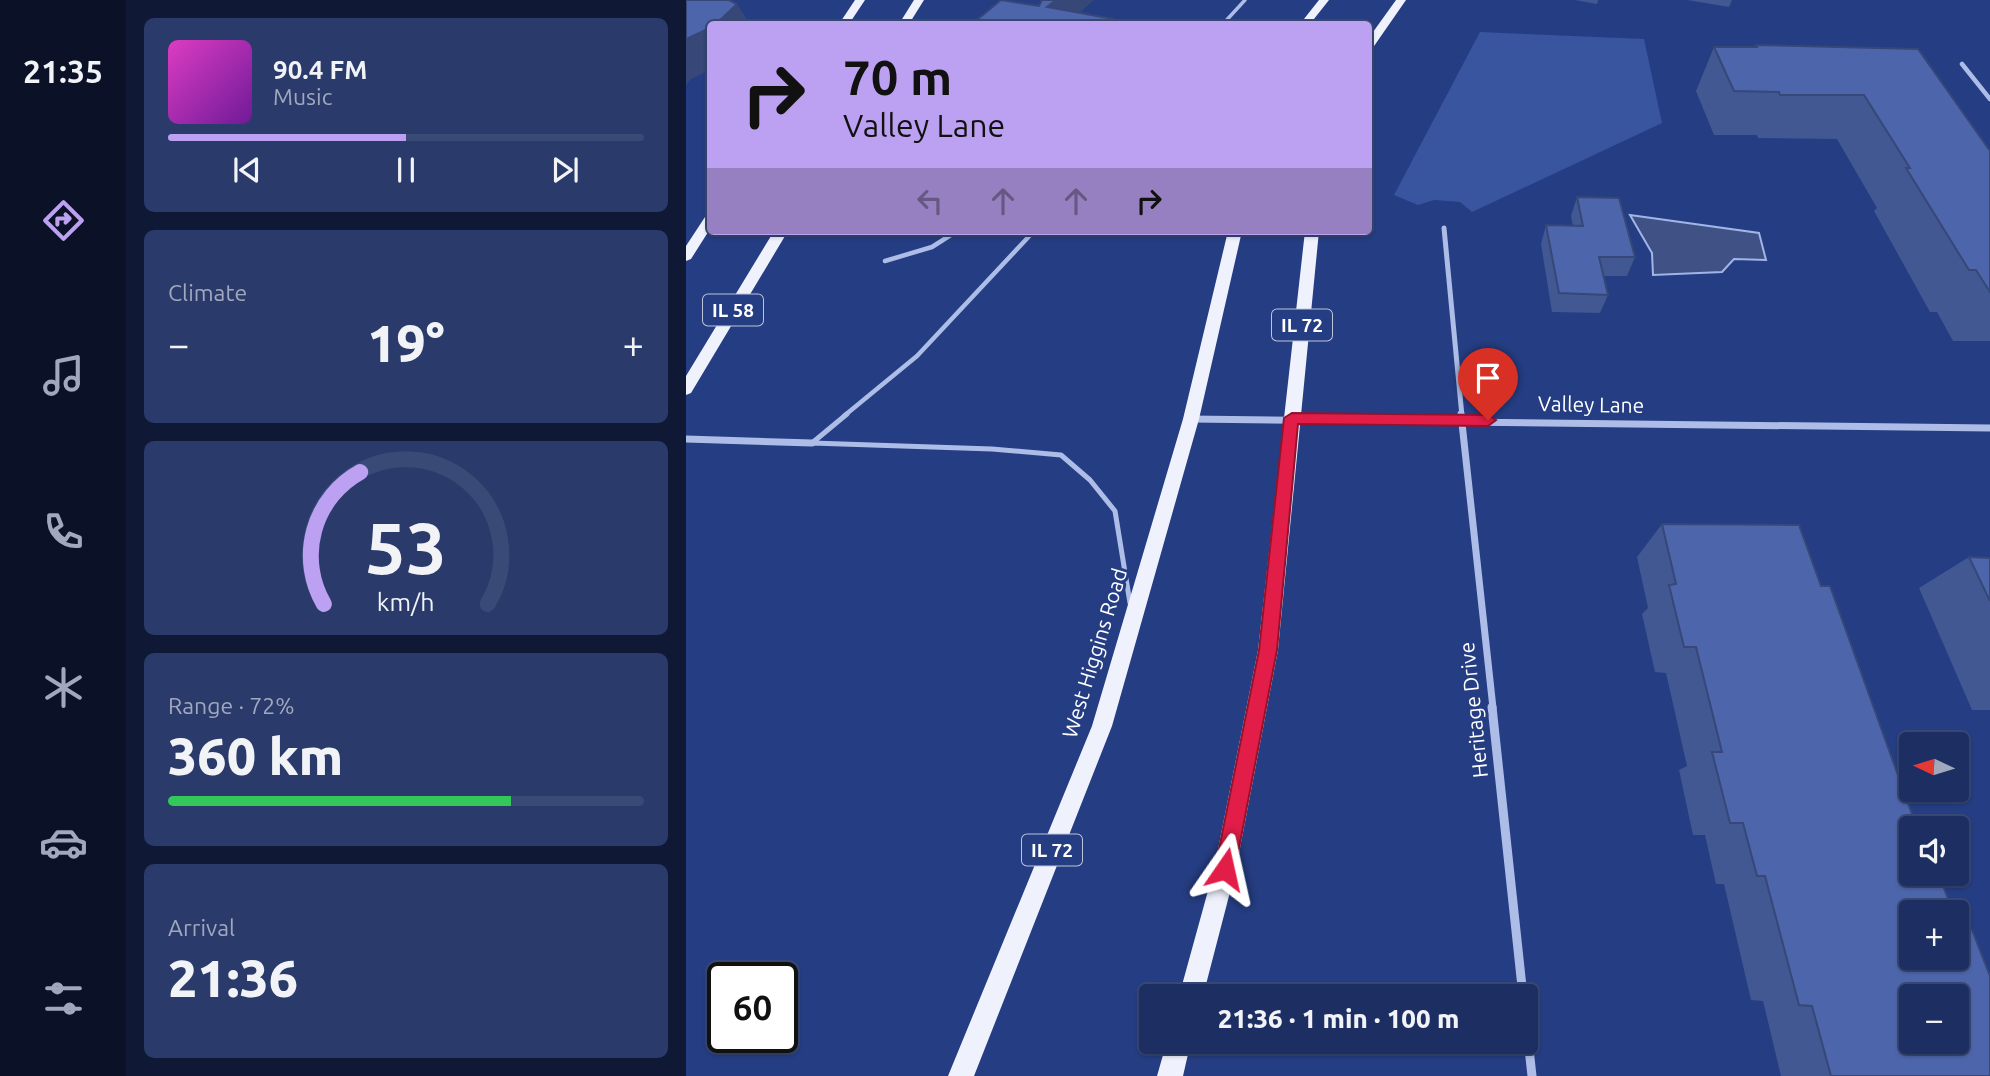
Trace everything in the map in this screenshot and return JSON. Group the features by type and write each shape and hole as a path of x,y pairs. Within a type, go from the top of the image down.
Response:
{"main road":[{"path":"846,21 860,0"},
{"path":"906,21 919,0"},
{"path":"1307,21 1324,0"},
{"path":"1372,41 1401,0"},
{"path":"686,256 707,224"},
{"name":"IL 58","path":"686,389 779,235"},
{"name":"West Higgins Road","path":"961,1076 1102,726 1191,419 1234,235"},
{"name":"IL 72","path":"1194,984 1225,869 1268,650 1312,235"},
{"path":"1170,1076 1176,1054"}],"street":[{"path":"1962,64 1990,99"},
{"name":"Heritage Drive","path":"1444,228 1522,984"},
{"name":"Valley Lane","path":"1191,419 1292,418 1990,428"},
{"path":"686,439 812,443"},
{"path":"1530,1054 1532,1076"}],"lane":[{"path":"1226,21 1245,0"},
{"path":"885,261 915,254 948,240 953,235"},
{"path":"812,443 917,356 1030,235"},
{"path":"812,443 992,449 1061,456 1090,480 1115,511 1133,620"}],"shaded area":[{"path":"1480,32 1644,39 1662,123 1472,212 1460,202 1434,200 1418,205 1394,195"},
{"path":"1630,215 1759,233 1766,260 1734,259 1722,272 1653,275 1652,253"}],"building":[{"path":"686,0 729,0 737,4 719,21 707,21 707,29 686,39"},
{"path":"1001,0 1039,6 1042,0 1056,0 1047,7 1113,19 1111,21 976,21"},
{"path":"1756,45 1918,49 1990,151 1990,292 1976,270 1969,270 1864,95 1780,95 1779,92 1734,91 1714,47 1757,47"},
{"path":"1577,197 1619,198 1635,257 1599,257 1608,295 1559,293 1546,225 1583,226"},
{"path":"1662,524 1799,525 1821,586 1830,586 1899,778 1899,802 1908,802 1913,816 1899,816 1899,886 1943,886 1948,900 1899,900 1899,970 1969,970 1969,930 1972,930 1990,976 1990,1076 1831,1076 1812,1006 1799,1005 1765,876 1757,876 1743,823 1730,823 1712,752 1722,752 1696,647 1684,647 1669,585 1676,584"},
{"path":"1969,557 1990,558 1990,601"}],"route":[{"path":"1225,869 1268,650 1292,418 1488,420"}]}
